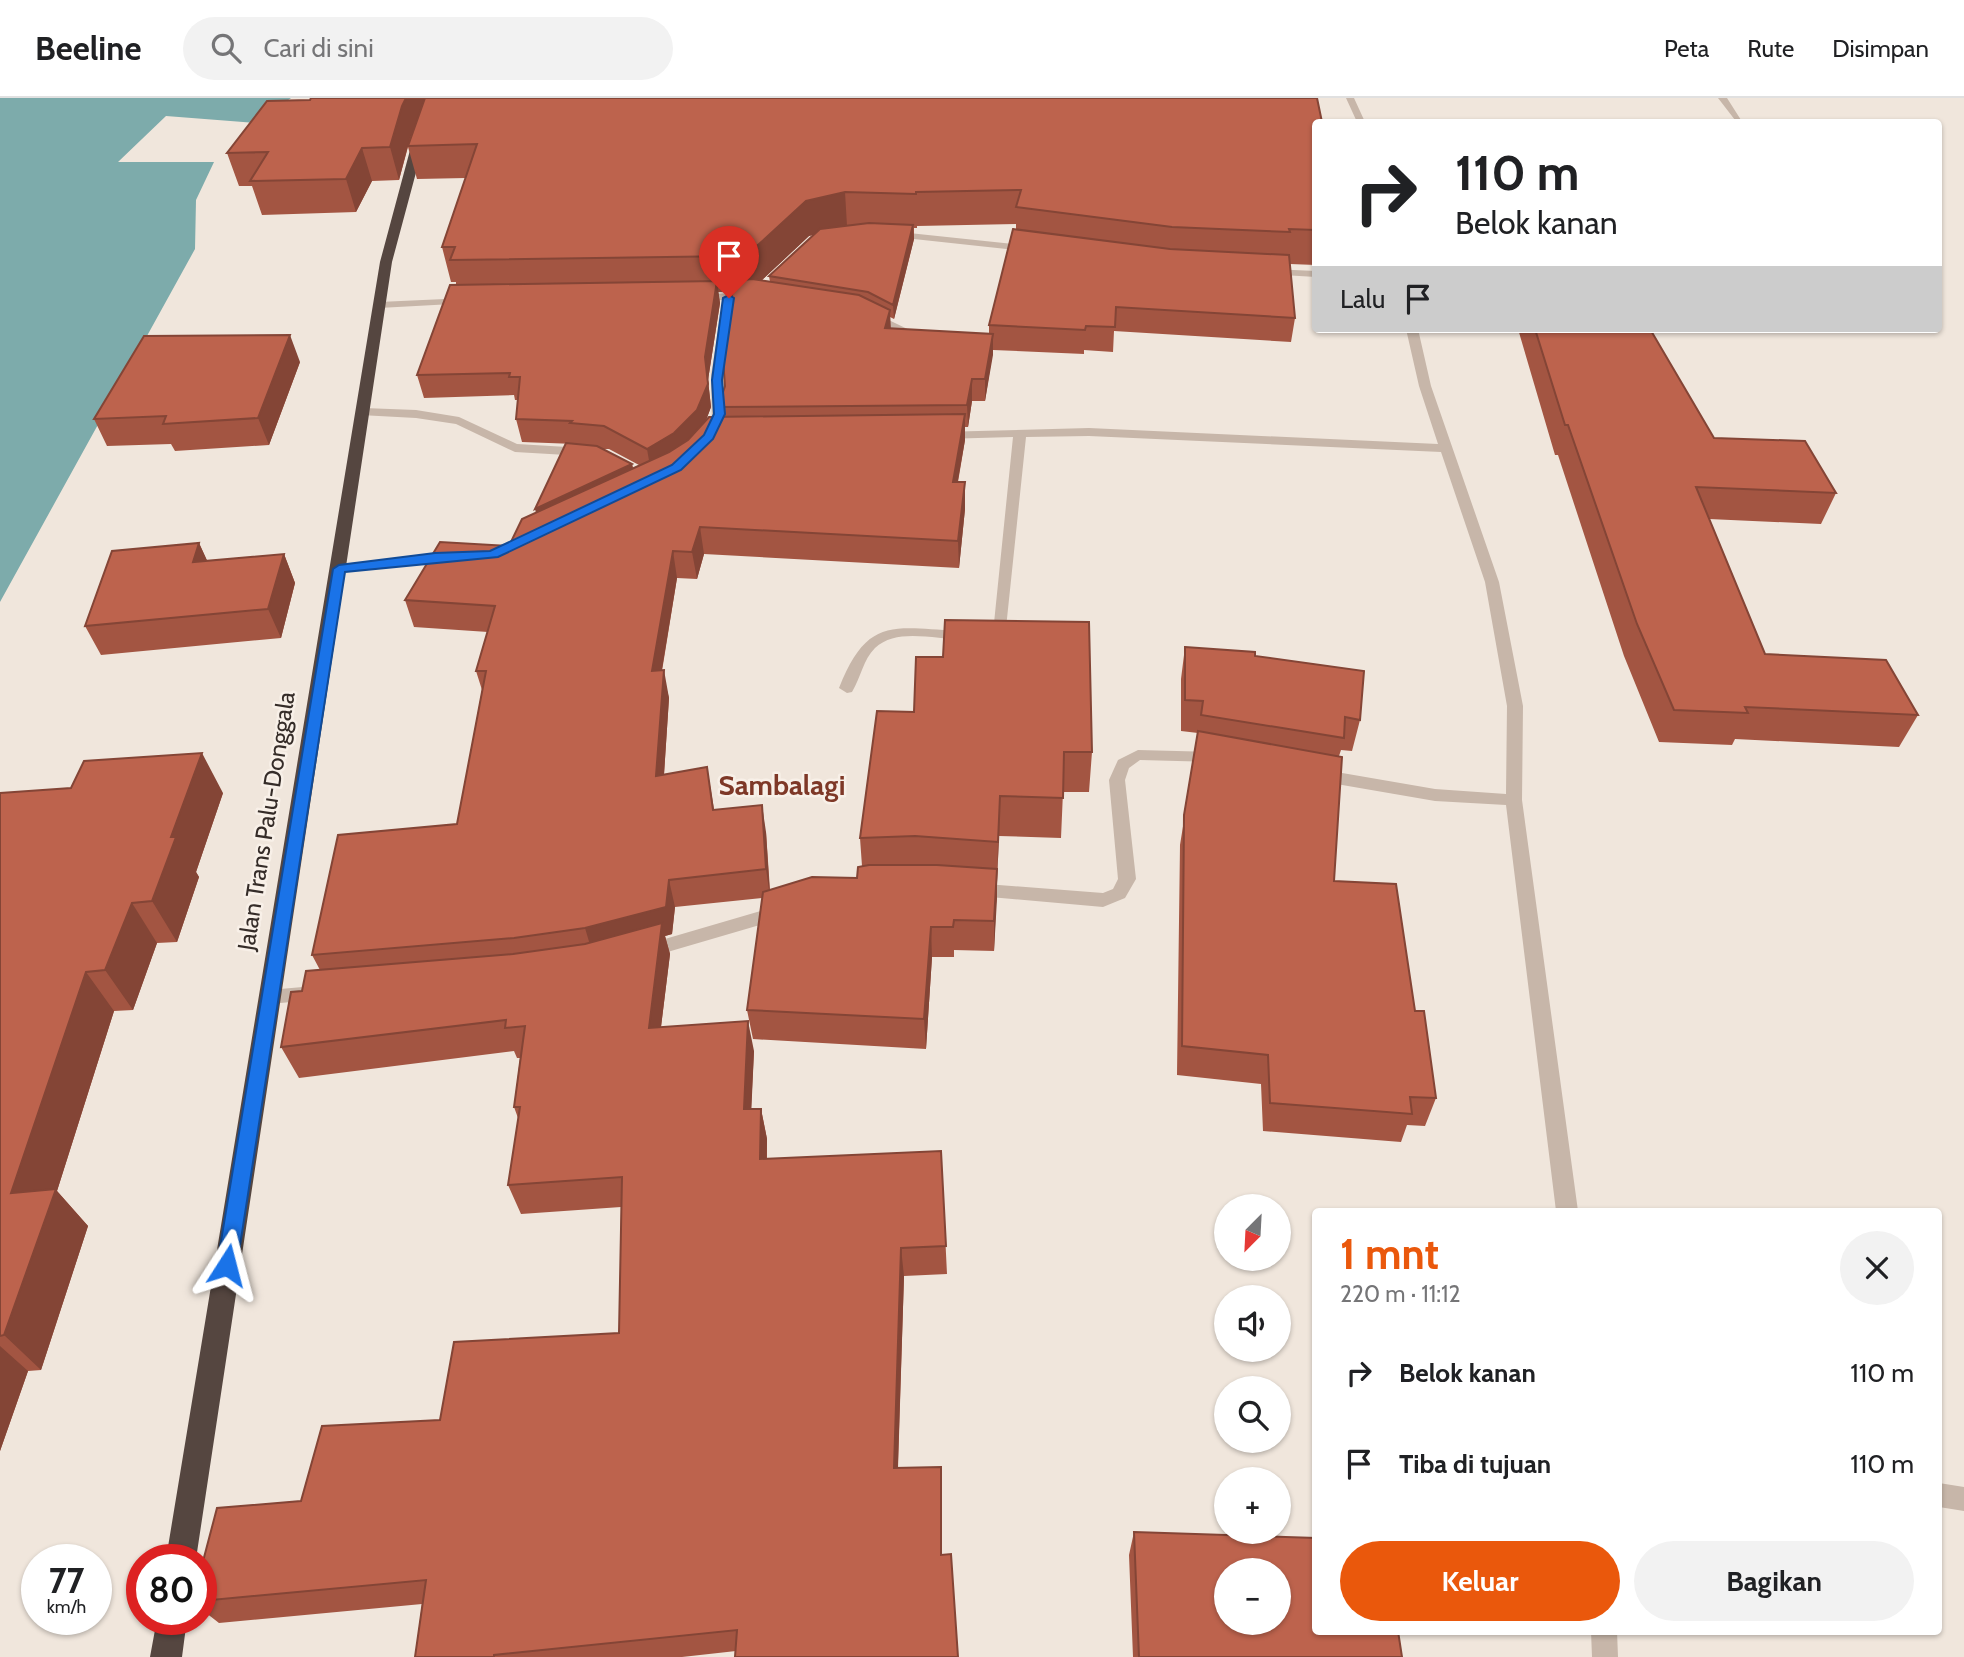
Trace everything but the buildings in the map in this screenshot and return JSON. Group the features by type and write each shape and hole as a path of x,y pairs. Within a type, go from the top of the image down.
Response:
{"highway":[{"name":"Jalan Trans Palu-Donggala","path":"183,1544 379,305 398,216 419,139 436,98"},
{"path":"166,1657 169,1635"}],"street":[{"path":"1350,98 1360,119"},
{"path":"1721,98 1738,118"},
{"path":"876,233 1045,250"},
{"path":"1255,272 1312,274"},
{"path":"687,298 729,298 764,293"},
{"path":"722,436 709,436 719,414 717,380 729,298"},
{"path":"379,305 474,300"},
{"path":"853,309 918,338"},
{"path":"1413,333 1425,386 1492,582 1515,706 1514,800 1567,1208"},
{"path":"364,412 416,414 459,421 515,448 604,455"},
{"path":"847,688 860,656 877,638 898,632 987,634 1001,625 1020,434"},
{"path":"926,435 1167,434 1447,448"},
{"path":"339,569 435,557 474,557"},
{"path":"957,889 1103,900 1117,896 1127,879 1117,780 1120,766 1126,759 1138,755 1227,759"},
{"path":"1305,773 1434,795 1514,800"},
{"path":"631,956 802,905"},
{"path":"269,997 336,991"},
{"path":"1942,1495 1964,1499"},
{"path":"1604,1635 1605,1657"}],"water":[{"path":"0,98 291,98 257,123 166,116 118,162 214,162 196,200 195,249 0,602"}],"district":[{"name":"Sambalagi","path":"782,785"}],"route":[{"path":"227,1265 339,569 435,557 493,554 533,538 677,467 709,436 719,414 719,352 729,298"}]}
